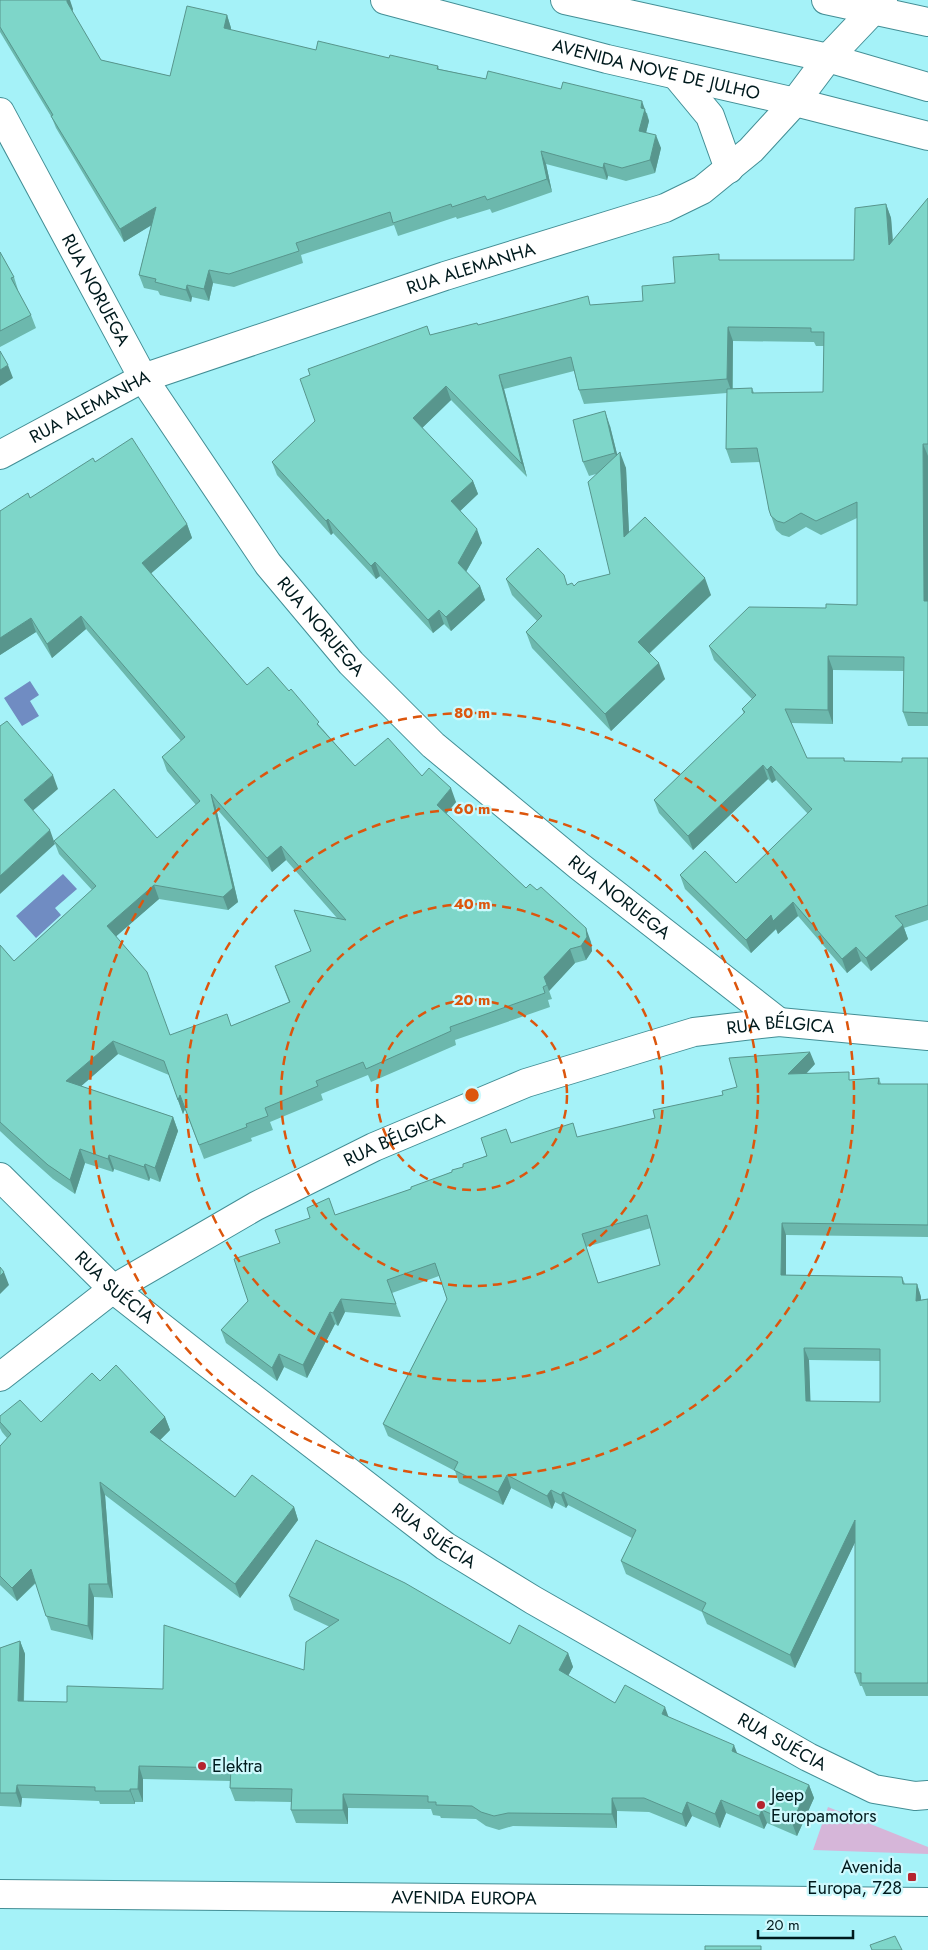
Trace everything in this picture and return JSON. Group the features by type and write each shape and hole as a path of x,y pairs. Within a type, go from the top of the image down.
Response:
{"street":[{"name":"AVENIDA NOVE DE JULHO","path":"385,0 606,59 795,102 928,136"},
{"path":"565,0 828,58 928,87"},
{"path":"826,0 878,6 928,22"},
{"name":"RUA ALEMANHA","path":"0,456 142,378 445,276 664,208 702,190 751,150 795,102 828,58 878,6"},
{"path":"676,75 710,116 728,168"},
{"name":"RUA NORUEGA","path":"0,112 142,378 268,564 351,663 433,745 579,866 779,1022"},
{"name":"RUA BÉLGICA","path":"0,1377 113,1289 256,1206 374,1147 526,1083 694,1032 779,1022 928,1036"},
{"name":"RUA SUÉCIA","path":"0,1177 113,1289 210,1366 445,1546 533,1600 808,1757 874,1789 915,1796 928,1795"},
{"name":"AVENIDA EUROPA","path":"0,1894 928,1902"}],"shaded area":[{"path":"828,1807 928,1847 928,1854 813,1850"}],"water":[{"path":"30,681 39,695 30,701 39,716 22,726 4,698"},
{"path":"63,874 77,889 55,908 61,915 36,938 16,916"}],"building":[{"path":"0,0 67,0 101,60 170,76 187,6 227,15 224,28 316,50 318,41 389,58 390,55 438,66 437,69 486,79 488,71 561,89 563,82 642,101 641,108 645,109 639,131 656,135 650,160 622,168 604,163 603,168 541,151 547,179 487,200 485,196 452,207 451,204 393,223 390,212 296,243 299,251 229,274 209,270 204,289 187,285 186,290 155,282 156,279 139,275 156,207 120,229 51,116 53,115 0,27"},
{"path":"928,198 928,444 923,444 924,601 928,601 928,713 903,712 904,657 828,656 828,710 785,709 807,758 844,758 844,761 902,762 902,758 928,758 928,905 895,916 903,925 866,958 856,947 842,959 793,902 773,921 771,915 746,940 680,875 705,851 736,883 812,809 771,766 767,770 763,765 688,836 654,800 745,712 742,709 756,695 709,646 749,607 826,608 826,604 857,605 857,502 816,521 801,513 784,523 777,521 771,516 769,510 757,448 726,449 727,389 752,388 752,393 823,392 824,332 811,332 811,328 728,327 727,379 579,390 571,357 499,375 522,464 446,386 413,418 473,481 451,501 477,529 458,563 480,586 446,617 439,610 428,620 375,562 371,566 328,519 326,521 272,462 315,421 300,379 310,375 308,369 427,326 430,335 477,323 478,325 588,296 590,305 643,301 642,286 675,283 673,257 719,254 719,260 854,260 855,208 886,204 889,245"},
{"path":"0,252 14,277 11,278 31,315 0,331"},
{"path":"0,351 8,365 0,370"},
{"path":"605,411 615,453 583,462 573,420"},
{"path":"132,438 187,524 142,563 247,685 268,667 289,691 291,689 319,722 317,724 355,766 388,738 422,776 429,768 451,788 437,805 526,888 530,884 537,890 541,887 586,928 587,937 581,946 570,949 544,977 547,985 543,987 545,993 450,1027 451,1031 366,1069 363,1062 316,1081 318,1086 265,1108 268,1116 246,1124 247,1127 199,1145 180,1095 178,1100 164,1061 113,1041 66,1081 173,1117 155,1168 145,1164 144,1167 109,1155 108,1159 80,1149 70,1180 48,1165 0,1122 0,945 14,961 96,886 54,841 114,789 157,838 200,801 162,757 185,737 81,616 47,644 31,618 0,638 0,511 28,493 30,498 93,458 95,462","holes":["211,794 267,858 281,846 346,920 294,910 311,951 275,966 290,1002 231,1026 227,1014 170,1035 147,972 107,926 154,885 223,897 233,888"]},
{"path":"620,452 624,537 645,517 705,578 638,642 659,663 605,714 526,632 542,616 506,579 538,548 564,575 567,585 572,583 574,586 578,582 610,574 588,482"},
{"path":"7,721 53,775 24,800 50,830 0,876 0,726"},
{"path":"810,1052 788,1074 849,1072 849,1080 879,1078 878,1084 928,1084 928,1225 782,1223 781,1275 902,1277 903,1284 917,1284 916,1301 928,1299 928,1683 861,1683 861,1673 855,1673 855,1520 790,1655 702,1611 706,1603 621,1561 636,1530 563,1492 561,1495 551,1490 547,1496 507,1475 498,1492 454,1470 458,1462 383,1424 447,1299 435,1263 387,1280 396,1304 341,1299 333,1313 330,1312 303,1365 279,1354 272,1368 221,1330 248,1301 234,1259 280,1243 275,1230 310,1218 307,1208 329,1198 335,1215 411,1189 411,1187 463,1167 463,1164 487,1156 481,1138 506,1129 511,1143 573,1123 577,1137 655,1118 653,1110 723,1095 722,1091 737,1087 729,1058","holes":["647,1215 660,1265 598,1283 582,1234","804,1348 880,1349 880,1402 806,1401"]},
{"path":"0,1267 4,1272 0,1276"},
{"path":"116,1365 165,1417 150,1432 235,1497 252,1475 294,1507 235,1584 100,1482 108,1584 89,1584 88,1626 46,1616 31,1569 12,1588 0,1576 0,1446 11,1434 0,1422 0,1416 20,1400 41,1422 92,1373 100,1381"},
{"path":"316,1540 405,1583 510,1644 519,1625 568,1653 559,1670 615,1703 625,1685 665,1707 662,1714 734,1745 732,1751 809,1785 792,1823 762,1810 759,1816 721,1800 715,1814 687,1802 682,1814 644,1798 612,1798 612,1814 508,1813 494,1816 481,1812 472,1806 436,1805 436,1802 428,1802 428,1796 343,1794 343,1810 291,1810 292,1789 230,1788 231,1768 139,1766 138,1789 130,1789 130,1791 95,1791 95,1787 17,1785 16,1793 0,1793 0,1648 20,1641 18,1701 67,1702 67,1686 163,1689 164,1625 304,1670 306,1642 339,1620 289,1596"},
{"path":"895,1936 902,1950 872,1950 870,1945"},
{"path":"705,1946 761,1946 761,1950 705,1950"}],"place":[{"name":"Elektra","path":"202,1766"},
{"name":"Jeep Europamotors","path":"761,1805"},
{"name":"Avenida Europa, 728","path":"912,1877"}]}
